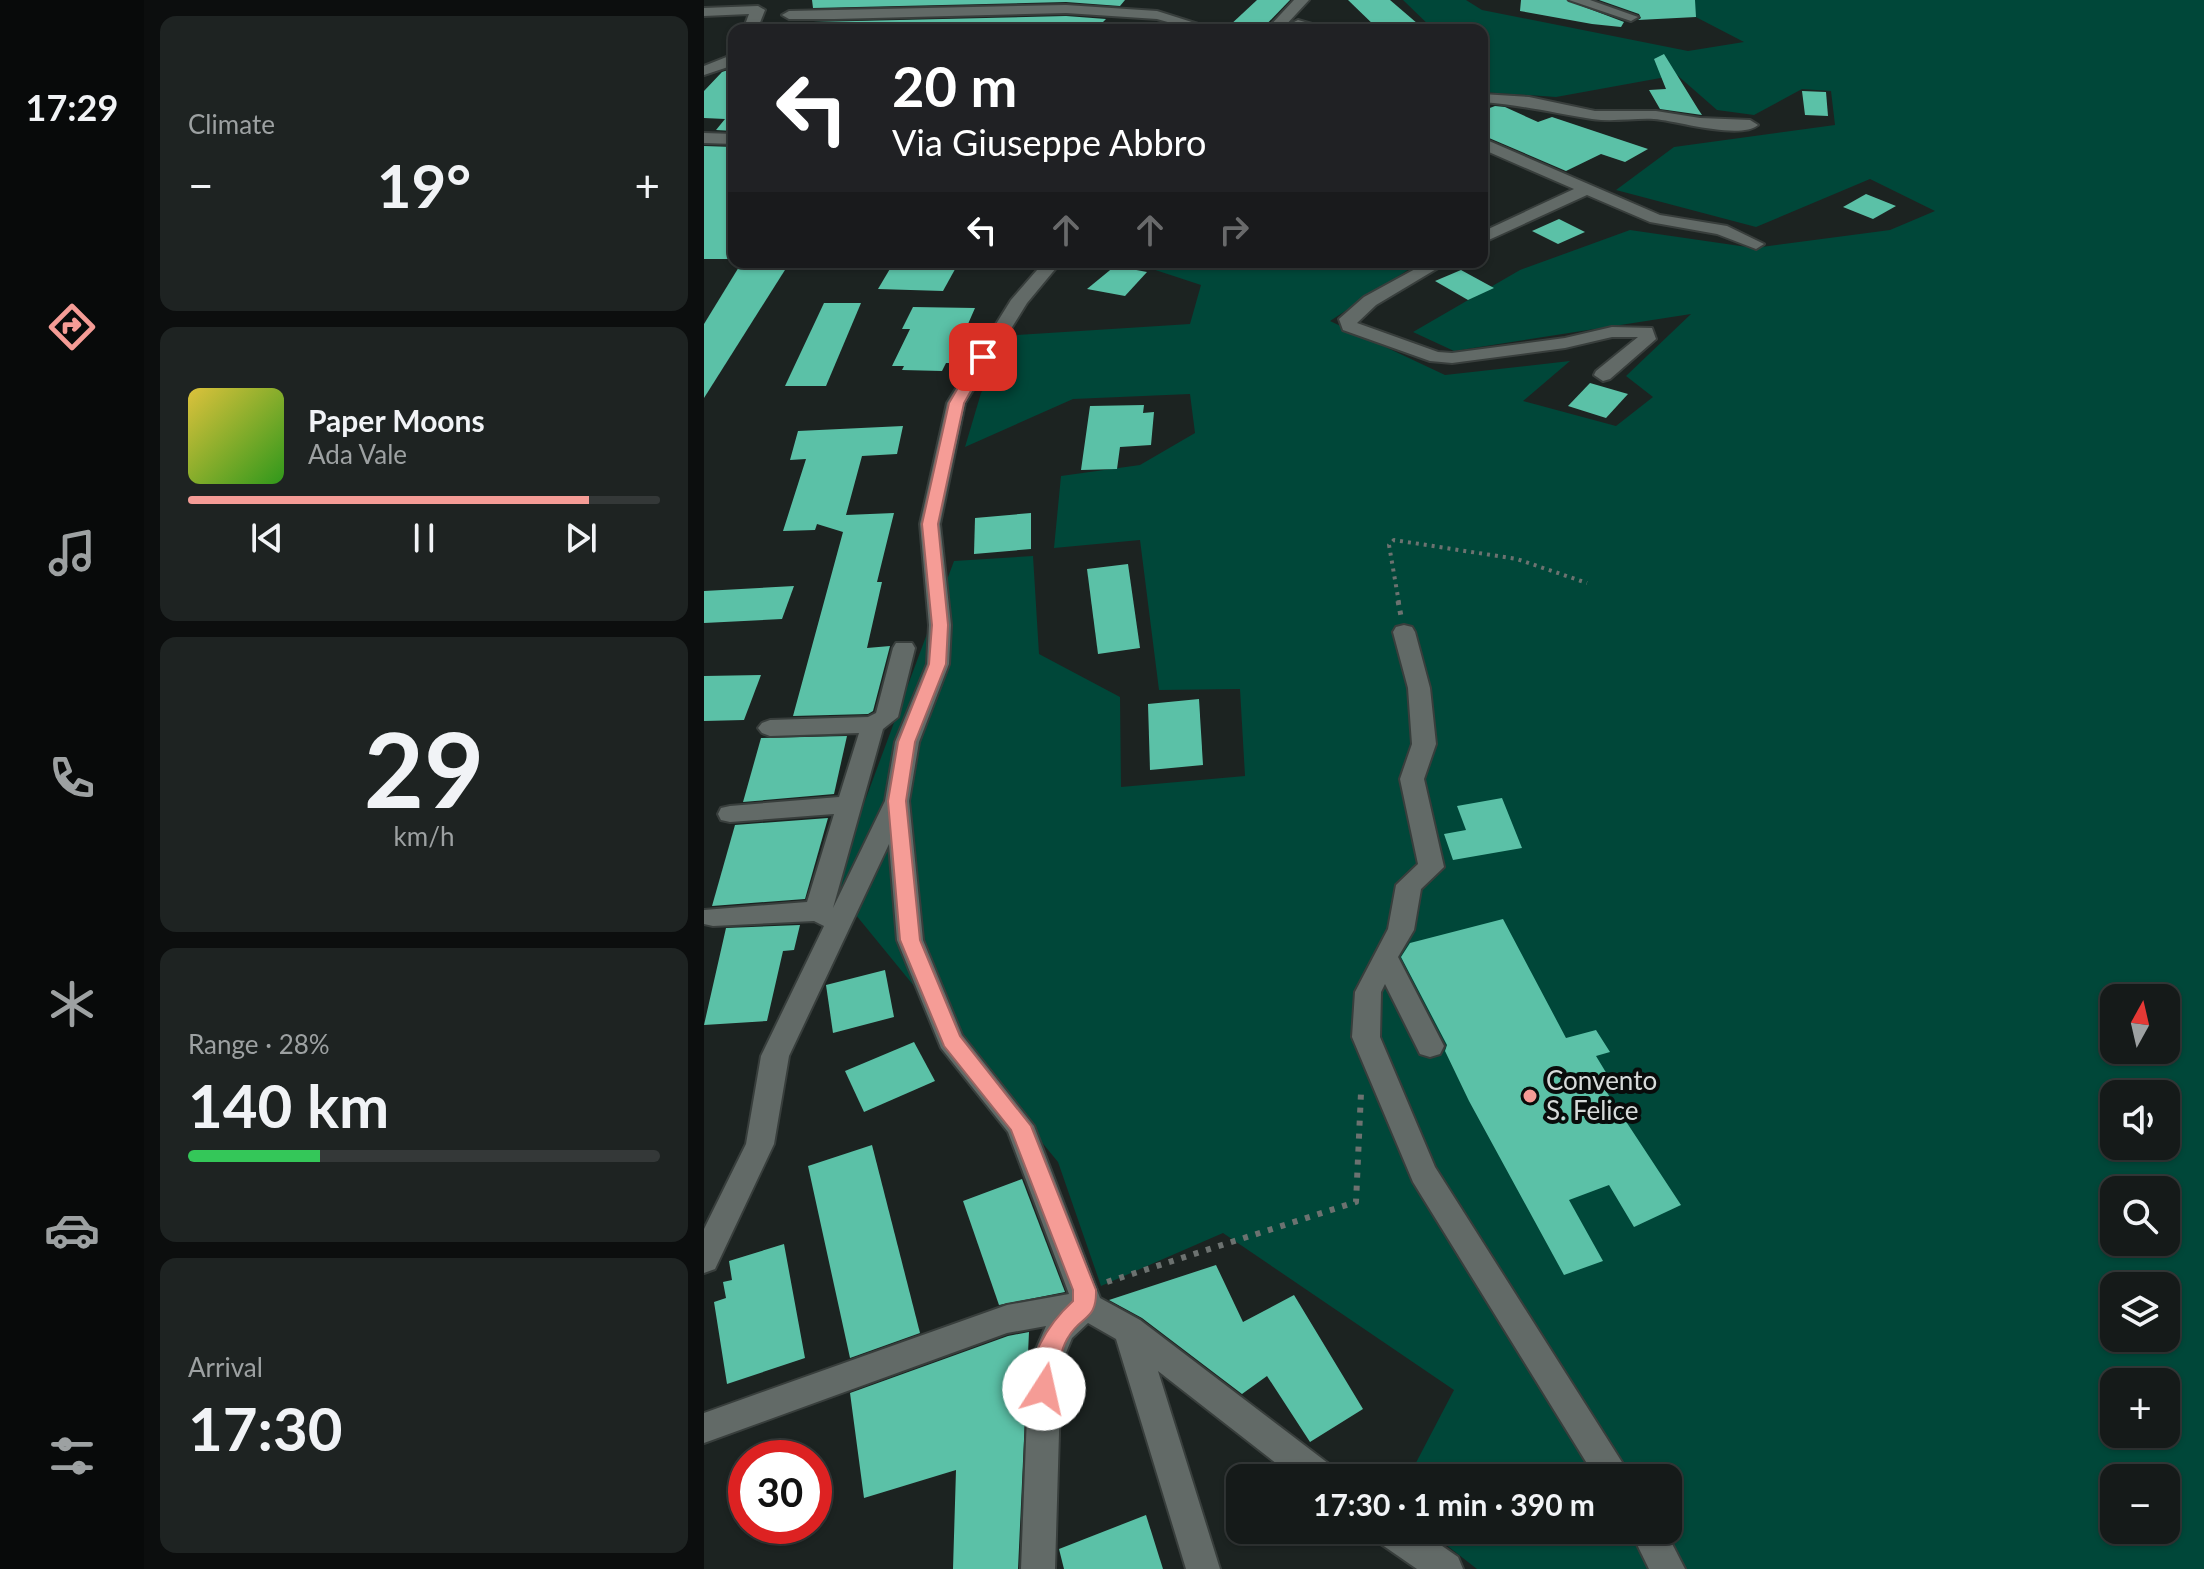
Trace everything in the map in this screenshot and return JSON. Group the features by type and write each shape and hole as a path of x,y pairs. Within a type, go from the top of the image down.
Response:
{"street":[{"path":"803,0 784,20 822,15 1010,6 1088,7 1158,15 1189,24"},
{"path":"1279,24 1302,0"},
{"path":"1576,0 1631,17"},
{"path":"704,12 758,10 752,24"},
{"path":"704,71 728,62"},
{"path":"1488,98 1529,101 1595,115 1656,115 1700,123 1750,125"},
{"path":"704,138 728,139"},
{"path":"1488,146 1656,219 1721,230 1756,244"},
{"path":"1488,234 1587,189"},
{"path":"1048,268 1020,300 956,403 930,524 940,625 938,664 907,742 897,801 910,940 951,1040 1020,1126 1084,1297 1303,1464"},
{"path":"1429,268 1370,301 1348,319 1349,326 1436,357 1452,358 1565,343 1612,332 1646,332 1647,339 1603,375"},
{"path":"1404,632 1419,688 1424,744 1412,779 1431,867 1409,885 1401,930 1368,992 1366,1037 1423,1173 1606,1464"},
{"path":"770,728 873,725 886,717 904,648"},
{"path":"704,1260 760,1144 775,1056 828,917 852,804 873,725"},
{"path":"828,917 897,801"},
{"path":"730,814 852,804"},
{"path":"713,917 828,917"},
{"path":"1385,957 1430,1046"},
{"path":"704,1428 1007,1319 1084,1297"},
{"path":"1038,1569 1045,1365 1060,1329 1084,1297"},
{"path":"1129,1330 1203,1569"},
{"path":"1407,1544 1431,1563"},
{"path":"1655,1544 1668,1569"}],"path":[{"path":"1404,632 1389,545 1394,540 1502,554 1561,570 1587,583"},
{"path":"1084,1297 1356,1202 1366,1037"}],"green space":[{"path":"1403,0 1466,0 1482,10 1688,51 1744,42 1663,0 2204,0 2204,1569 1477,1569 1445,1544 1682,1544 1682,1464 1415,1464 1454,1390 1223,1233 1101,1286 1058,1162 833,887 954,561 1033,556 1039,654 1120,697 1121,787 1245,776 1240,689 1159,690 1140,540 1054,548 1061,476 1140,465 1195,433 1190,394 1073,399 965,447 981,393 1017,335 1190,324 1201,285 1149,268 1411,268 1330,321 1445,375 1570,361 1523,401 1616,426 1653,397 1626,376 1691,314 1454,351 1413,332 1520,270 1630,230 1754,248 1890,230 1935,211 1870,179 1756,227 1616,190 1674,147 1835,125 1831,91 1802,89 1754,115 1717,110 1677,75 1556,97 1488,92 1488,24 1428,24"}],"building":[{"path":"812,0 1125,0 1120,6 1066,2 813,8"},
{"path":"1257,0 1290,0 1267,24 1231,24"},
{"path":"1348,0 1390,0 1418,24 1373,24"},
{"path":"1521,0 1566,0 1624,22 1621,27 1592,24 1520,11"},
{"path":"1599,0 1695,0 1696,17 1638,20 1641,18 1639,14"},
{"path":"1066,16 1106,19 1101,24 813,22"},
{"path":"1664,54 1702,115 1660,109 1649,90 1666,89 1654,59"},
{"path":"728,70 728,131 716,130 725,119 704,118 704,91 722,72"},
{"path":"1802,91 1826,92 1828,116 1805,115"},
{"path":"1505,107 1538,122 1552,117 1648,149 1625,162 1601,154 1566,171 1488,138 1488,109"},
{"path":"704,146 728,147 728,259 704,259"},
{"path":"1866,194 1896,206 1873,219 1843,207"},
{"path":"1559,219 1585,232 1558,244 1532,231"},
{"path":"738,268 786,268 704,398 704,324"},
{"path":"890,268 956,268 943,291 878,289"},
{"path":"1113,268 1147,272 1125,296 1087,289"},
{"path":"1461,270 1494,288 1468,300 1435,281"},
{"path":"824,303 861,303 826,386 785,386"},
{"path":"913,307 975,308 951,363 946,363 942,371 902,370 904,366 892,366 910,329 902,329"},
{"path":"1590,383 1628,394 1606,418 1568,406"},
{"path":"1144,405 1143,413 1154,412 1151,445 1120,447 1117,469 1081,470 1090,406"},
{"path":"903,426 897,454 862,456 846,515 894,513 877,582 882,582 867,648 890,646 873,711 868,714 793,716 843,532 817,524 815,530 783,531 806,459 790,460 798,431"},
{"path":"1031,513 1031,549 974,554 975,518"},
{"path":"1128,564 1140,648 1098,654 1087,569"},
{"path":"794,586 782,619 704,623 704,591"},
{"path":"761,675 744,720 704,721 704,676"},
{"path":"1199,699 1203,765 1150,770 1148,704"},
{"path":"847,736 834,794 743,802 761,738"},
{"path":"1502,798 1522,848 1453,860 1444,834 1466,830 1457,806"},
{"path":"828,818 805,899 712,906 735,825"},
{"name":"Convento S. Felice","path":"1503,919 1566,1038 1596,1030 1610,1052 1596,1056 1613,1084 1604,1088 1681,1205 1634,1227 1609,1185 1569,1200 1603,1261 1564,1275 1469,1101 1445,1051 1447,1045 1401,957 1410,943"},
{"path":"800,925 794,950 783,951 767,1021 704,1025 726,928"},
{"path":"885,970 894,1017 833,1033 826,985"},
{"path":"914,1042 935,1081 864,1112 845,1071"},
{"path":"872,1145 920,1333 850,1358 808,1166"},
{"path":"1022,1179 1065,1292 999,1305 963,1201"},
{"path":"784,1244 805,1358 727,1384 714,1302 726,1298 723,1282 732,1280 729,1261"},
{"path":"1216,1265 1243,1322 1294,1295 1363,1409 1310,1442 1267,1376 1242,1394 1142,1318 1109,1300"},
{"path":"1029,1332 1018,1569 953,1569 956,1470 864,1498 850,1393 1008,1336"},
{"path":"1146,1515 1163,1569 1064,1569 1059,1549"}],"place":[{"name":"Convento S. Felice","path":"1530,1096"}],"route":[{"path":"983,357 956,403 930,524 940,625 938,664 907,742 897,801 910,940 951,1040 1020,1126 1084,1290 1085,1305 1060,1329 1052,1347 1045,1365 1044,1389"}]}
